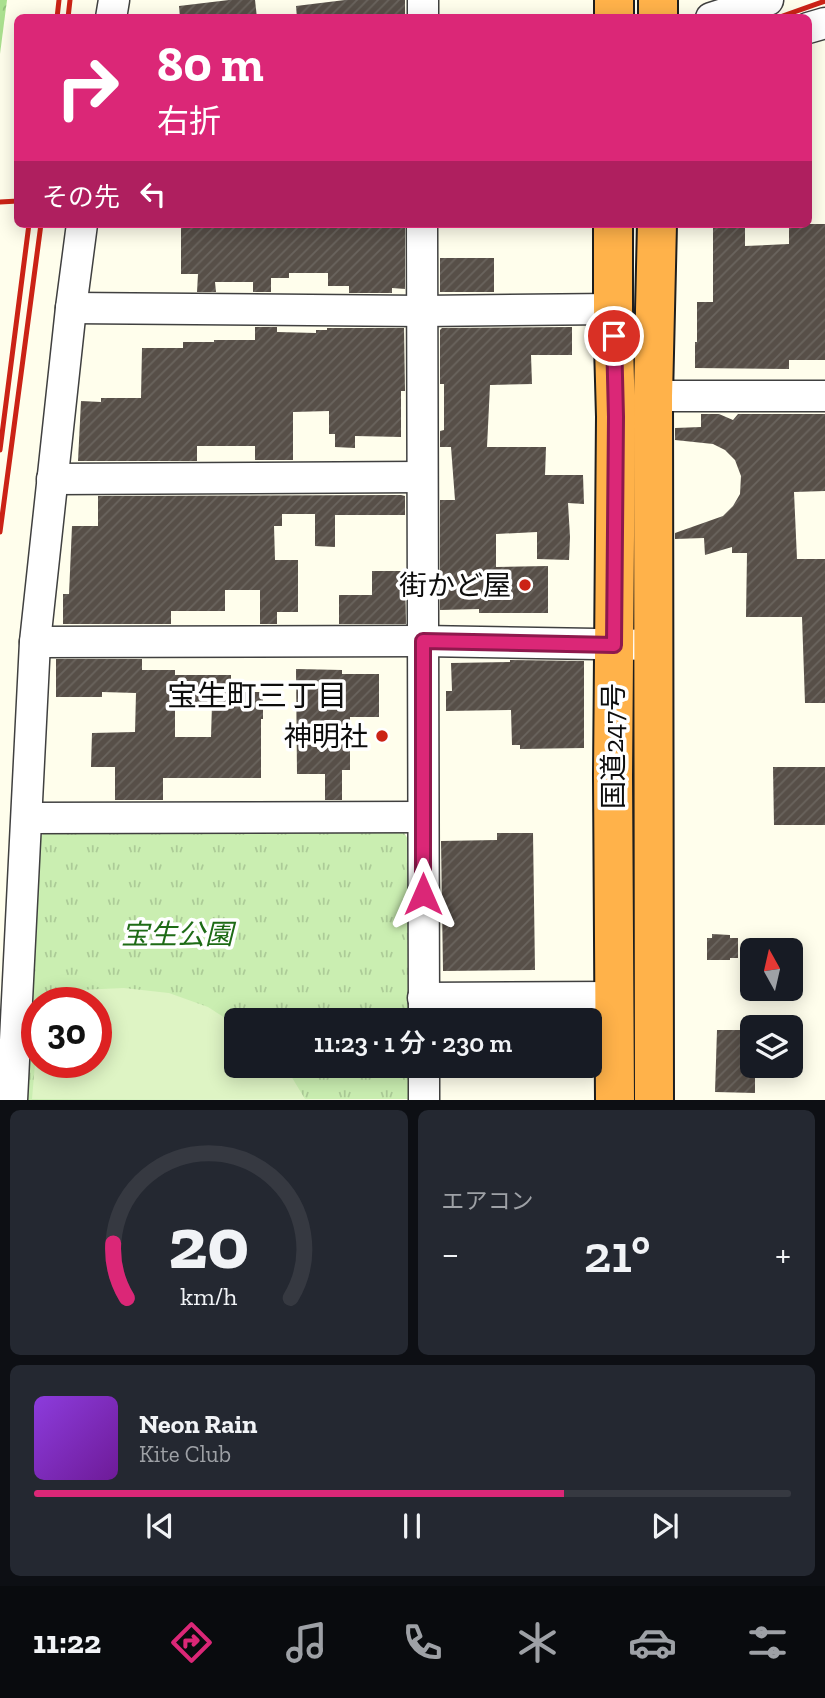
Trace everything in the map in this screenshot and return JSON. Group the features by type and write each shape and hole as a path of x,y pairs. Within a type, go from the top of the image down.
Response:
{"highway":[{"name":"国道247号","path":"613,228 616,417 612,776 615,1100"},
{"name":"国道247号","path":"654,1100 653,396 657,228"}],"street":[{"path":"724,14 768,0"},
{"path":"12,1100 36,642 81,228"},
{"path":"422,228 424,1008"},
{"path":"71,308 422,311 613,309"},
{"path":"653,396 825,396"},
{"path":"52,479 422,477"},
{"path":"36,642 423,641 655,645"},
{"path":"27,818 423,817"},
{"path":"440,1008 614,997"},
{"path":"424,1078 424,1100"}],"green space":[{"path":"0,0 7,0 0,54"},
{"name":"宝生公園","path":"50,828 401,828 411,844 412,1008 224,1008 224,1078 412,1078 412,1099 22,1100 26,1078 112,1078 112,987 32,987 39,838"},
{"path":"112,989 169,993 208,1007 224,1017 224,1078 292,1078 305,1099 32,1099 34,1078 112,1078"}],"building":[{"path":"255,0 257,14 180,14 179,6"},
{"path":"345,0 405,0 405,14 297,14 296,6"},
{"path":"812,224 825,224 825,360 789,360 789,369 695,368 697,302 713,302 713,228 745,228 745,246 789,244 789,228 812,228"},
{"path":"181,228 405,228 405,289 392,288 392,293 349,293 349,286 328,286 328,273 289,273 289,278 271,278 271,292 253,292 253,282 215,282 216,292 197,292 198,274 181,274"},
{"path":"440,258 494,258 494,292 440,292"},
{"path":"255,327 277,327 277,332 316,333 316,330 327,328 404,328 405,391 401,391 401,437 355,436 355,448 335,447 335,434 329,434 329,411 293,412 293,460 255,460 255,446 197,446 197,461 78,461 81,401 141,398 142,348 183,348 183,342 255,340"},
{"path":"572,327 572,355 531,355 532,384 490,385 487,447 546,447 545,475 583,475 584,504 568,503 569,560 537,559 537,532 496,534 496,567 548,566 548,613 440,610 440,500 455,500 451,447 440,447 440,431 444,430 444,384 440,384 440,330"},
{"path":"701,414 719,414 733,420 738,414 825,414 825,491 794,492 797,559 825,559 825,703 805,703 802,617 746,617 747,553 732,553 732,547 705,555 704,538 675,539 675,533 723,516 740,494 741,476 735,460 725,450 713,444 675,440 675,428 701,427"},
{"path":"98,496 405,496 405,515 335,515 335,547 315,546 315,514 282,514 282,526 274,526 275,560 298,560 298,612 277,612 277,624 260,624 260,590 225,590 225,611 171,611 171,624 63,624 63,594 69,594 72,526 98,526"},
{"path":"372,571 405,571 406,624 339,624 339,595 372,595"},
{"path":"56,659 142,659 142,670 175,670 175,675 231,675 231,692 263,692 261,778 163,778 163,800 115,800 115,767 91,767 92,733 135,732 136,693 102,692 102,697 56,697","holes":["175,704 212,704 211,737 175,737"]},
{"path":"510,660 584,661 584,748 520,749 520,745 512,745 511,710 446,711 446,691 452,691 451,663"},
{"path":"296,669 342,670 342,674 379,674 379,717 350,717 350,770 342,770 342,800 325,800 325,774 297,774"},
{"path":"773,767 825,767 825,825 774,825"},
{"path":"497,833 533,833 535,970 443,971 441,841 497,840"},
{"path":"712,934 738,938 738,958 707,960 707,938 712,938"},
{"path":"717,1030 740,1030 740,1078 755,1078 755,1093 715,1092"}],"railway":[{"path":"57,14 59,0"},
{"path":"68,14 70,0"},
{"path":"788,14 825,1"},
{"path":"0,202 14,201"},
{"path":"0,450 28,228"},
{"path":"0,532 40,228"}],"place":[{"name":"街かど屋","path":"525,585"},
{"name":"神明社","path":"382,736"}],"district":[{"name":"宝生町三丁目","path":"257,696"}],"route":[{"path":"423,894 423,641 614,645 614,336"}]}
